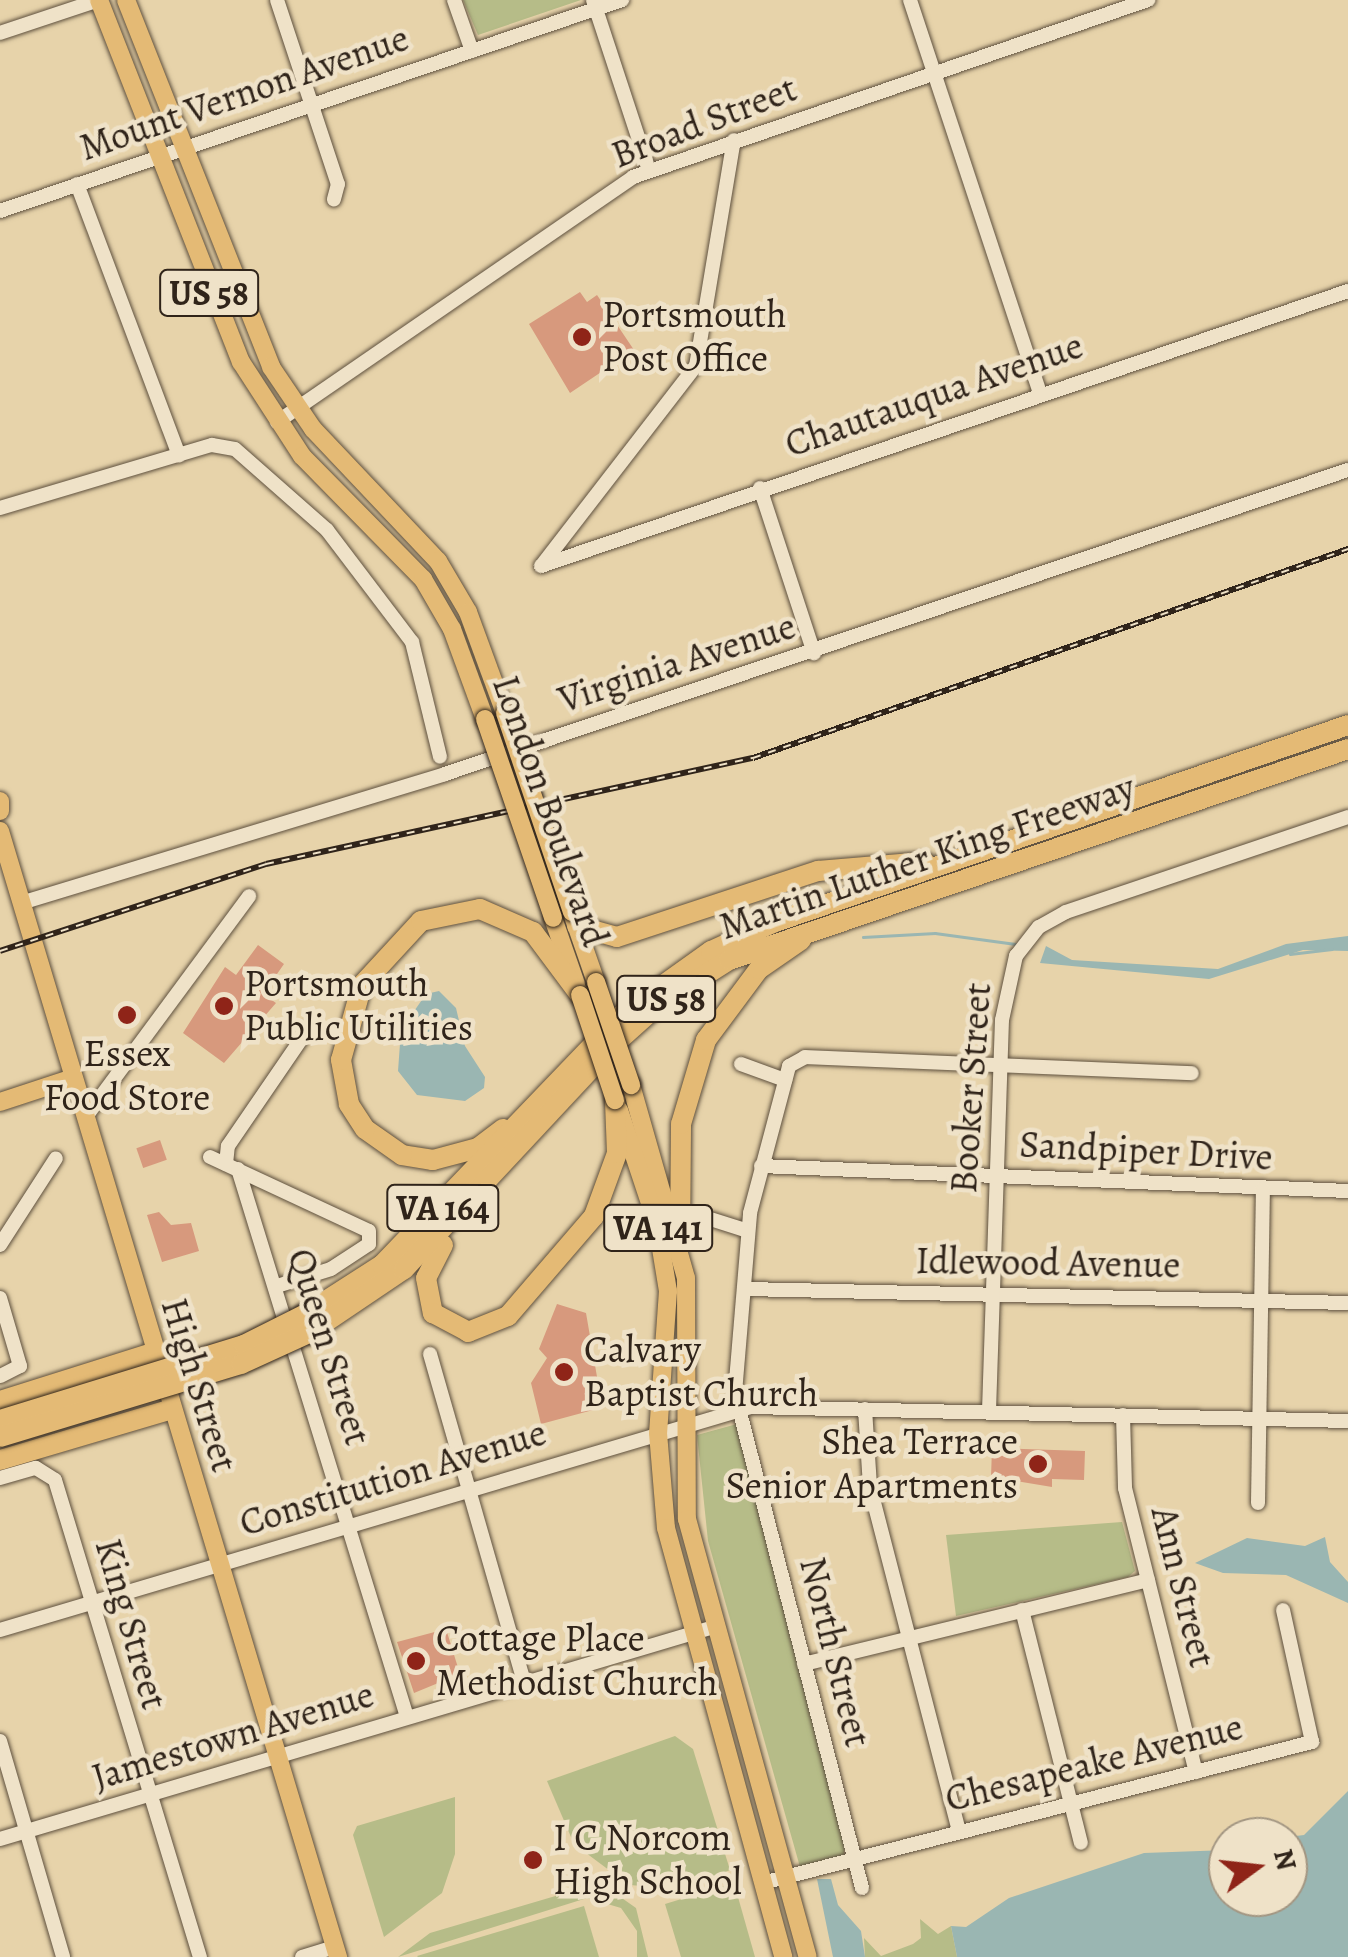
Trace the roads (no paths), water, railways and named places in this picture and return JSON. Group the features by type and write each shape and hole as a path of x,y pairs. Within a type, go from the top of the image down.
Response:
{"highway":[{"path":"1301,742 1348,717"},
{"name":"Martin Luther King Freeway","path":"561,1078 623,1014 710,952 986,850 1348,725"},
{"name":"Martin Luther King Freeway","path":"487,1186 610,1048 678,990 762,944 1348,749"},
{"name":"US 58","path":"567,919 617,937 818,871 986,850"},
{"path":"680,1243 681,1124 716,1020 780,952 903,897"},
{"path":"561,1078 478,1148 432,1160 402,1155 365,1129 344,1090 340,1060 354,1002 372,969 408,929 449,910 495,912 525,926 588,988"},
{"name":"VA 164","path":"0,1420 306,1324 428,1222 561,1078"},
{"name":"US 58","path":"487,1186 426,1278 433,1313 468,1332 508,1316 581,1238 612,1174 623,1093"},
{"name":"VA 164","path":"0,1437 241,1364 404,1269 487,1186"},
{"path":"0,1400 155,1352"},
{"path":"2,1466 172,1409"}],"main road":[{"name":"London Boulevard","path":"99,0 224,329 277,422 422,579 452,630 567,919"},
{"name":"London Boulevard","path":"126,0 248,321 297,408 438,562 474,628 505,713 588,988 680,1243 688,1342 681,1426 687,1519 808,1957"},
{"path":"0,800 0,811"},
{"name":"High Street","path":"0,830 337,1952"},
{"path":"0,1102 73,1078"},
{"name":"London Boulevard","path":"623,1093 663,1250 668,1322 658,1433 666,1528 783,1957"}],"street":[{"path":"0,33 99,0"},
{"path":"277,0 338,184 334,198"},
{"path":"454,0 472,51"},
{"name":"Mount Vernon Avenue","path":"0,210 472,51 595,4 622,0"},
{"path":"910,0 1040,393"},
{"name":"Broad Street","path":"277,422 649,170 1148,0"},
{"path":"595,4 649,170"},
{"name":"Chautauqua Avenue","path":"734,140 696,366 542,566 760,488 1348,290"},
{"path":"77,184 179,454"},
{"path":"0,508 218,444 235,449 328,530 416,650 422,703 440,757"},
{"name":"Virginia Avenue","path":"21,903 814,653 1348,470"},
{"path":"760,488 814,653"},
{"name":"Booker Street","path":"989,1412 1006,981 1039,926 1348,817"},
{"path":"85,1118 249,896"},
{"path":"232,1167 228,1146 308,1030"},
{"path":"741,1064 785,1080 805,1057 1192,1073"},
{"name":"North Street","path":"785,1080 748,1232 738,1409 862,1888"},
{"path":"210,1157 369,1231 368,1244 331,1268 277,1286"},
{"path":"0,1246 56,1158"},
{"name":"Sandpiper Drive","path":"762,1166 1348,1191"},
{"name":"Queen Street","path":"232,1167 277,1286 408,1717"},
{"path":"1258,1503 1263,1189"},
{"path":"702,1216 748,1232"},
{"name":"Idlewood Avenue","path":"746,1289 1348,1303"},
{"path":"0,1298 20,1366 0,1376"},
{"path":"430,1354 524,1682"},
{"name":"Constitution Avenue","path":"0,1630 738,1409 1348,1421"},
{"path":"864,1409 864,1454 959,1830"},
{"name":"Ann Street","path":"1123,1415 1125,1488 1196,1772"},
{"name":"King Street","path":"2,1466 36,1468 55,1480 147,1796 200,1957"},
{"path":"804,1664 1148,1580"},
{"path":"1022,1610 1082,1842"},
{"name":"Chesapeake Avenue","path":"762,1882 1312,1742 1282,1610"},
{"name":"Jamestown Avenue","path":"0,1839 714,1627"},
{"path":"0,1741 63,1957"},
{"path":"302,1957 337,1952"}],"water":[{"path":"1348,936 1348,951 1303,950 1209,979 1040,963 1046,946 1072,960 1218,969 1286,944"},
{"path":"439,991 456,1008 465,1046 485,1077 484,1088 465,1101 417,1095 398,1071 401,1030 426,994"},
{"path":"1325,1537 1330,1562 1348,1582 1348,1603 1286,1575 1223,1573 1195,1563 1247,1538 1305,1546"},
{"path":"1348,1791 1348,1957 957,1957 951,1926 966,1927 1009,1898 1144,1853 1208,1851 1208,1917 1308,1917 1308,1831"},
{"path":"817,1879 831,1879 838,1905 861,1931 865,1957 833,1957"}],"waterway":[{"path":"863,937 935,933 1015,944"},
{"path":"1290,954 1332,949"}],"railway":[{"path":"0,951 266,864 753,758 1348,549"}],"place":[{"name":"Portsmouth Post Office","path":"582,337"},
{"name":"Portsmouth Public Utilities","path":"224,1006"},
{"name":"Essex Food Store","path":"127,1015"},
{"name":"Calvary Baptist Church","path":"564,1372"},
{"name":"Shea Terrace Senior Apartments","path":"1038,1464"},
{"name":"Cottage Place Methodist Church","path":"416,1661"},
{"name":"I C Norcom High School","path":"533,1860"}]}
